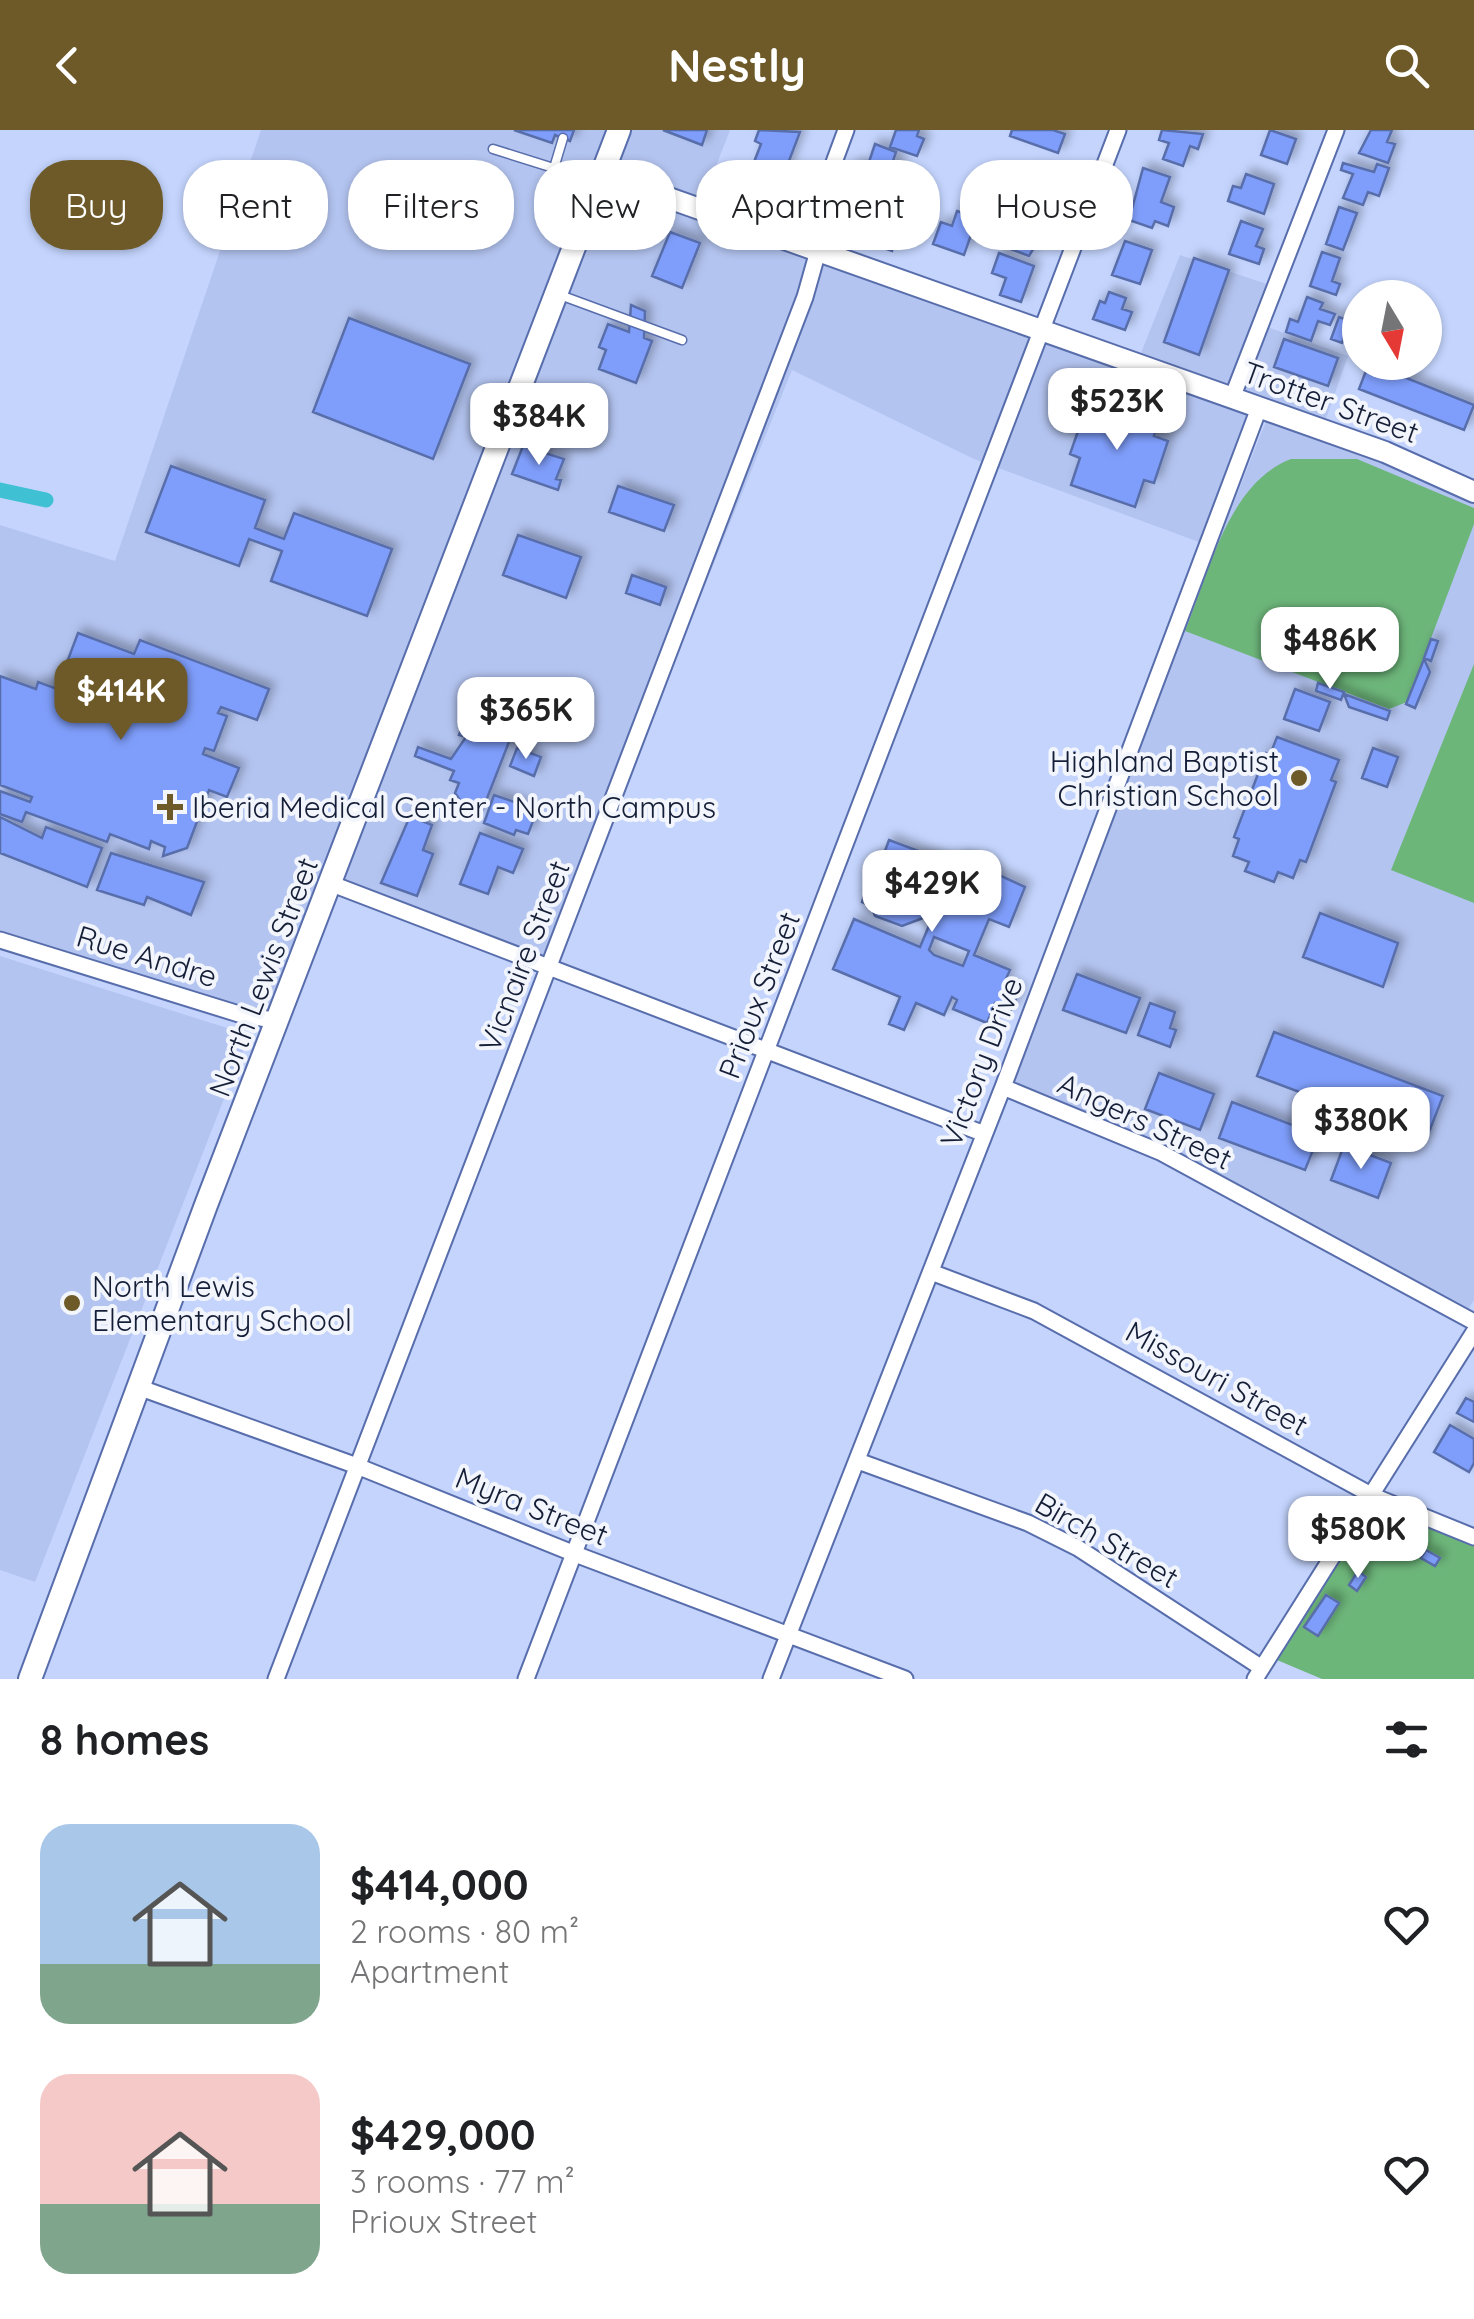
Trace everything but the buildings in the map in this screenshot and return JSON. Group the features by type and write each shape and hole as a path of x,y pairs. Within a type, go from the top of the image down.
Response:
{"main road":[{"name":"North Lewis Street","path":"606,160 619,130"},
{"name":"North Lewis Street","path":"30,1679 572,250"}],"street":[{"name":"Vicnaire Street","path":"837,160 846,130"},
{"name":"Prioux Street","path":"526,1679 1118,130"},
{"path":"1232,398 1336,130"},
{"name":"Vicnaire Street","path":"276,1679 550,969 811,250"},
{"name":"Trotter Street","path":"814,250 1386,452 1474,492"},
{"name":"Victory Drive","path":"771,1679 1003,1087 1259,408"},
{"path":"332,884 982,1133"},
{"name":"Rue Andre","path":"0,940 242,1015 279,1022"},
{"name":"Angers Street","path":"1003,1087 1160,1152 1474,1322"},
{"name":"Missouri Street","path":"931,1272 1034,1311 1374,1496 1474,1537"},
{"path":"1258,1673 1374,1496 1474,1332"},
{"name":"Myra Street","path":"138,1386 357,1466 574,1554 905,1679"},
{"name":"Birch Street","path":"858,1461 1028,1523 1078,1548 1258,1673"}],"lane":[{"path":"556,160 562,138"},
{"path":"492,150 534,162"},
{"path":"556,293 682,340"}],"shaded area":[{"path":"261,130 730,130 718,160 696,160 696,250 820,250 1137,363 1180,255 1276,287 1262,325 1342,354 1342,373 1322,430 1259,408 1207,545 974,459 792,370 550,969 332,884 279,1021 0,930 0,525 115,561 220,250 328,250 328,160 251,160"},
{"name":"Highland Baptist Christian School","path":"1266,421 1407,472 1474,503 1474,1300 1469,1308 1209,1171 1003,1087"},
{"name":"North Lewis Elementary School","path":"0,956 249,1035 35,1582 0,1570"}],"green space":[{"path":"1291,459 1357,459 1474,508 1474,524 1407,702 1389,709 1185,631 1212,557 1236,509 1269,471"},
{"path":"1474,664 1474,903 1391,870"},
{"path":"1376,1503 1474,1542 1474,1679 1322,1679 1277,1660"}],"waterway":[{"path":"0,490 46,500"}],"place":[{"name":"Highland Baptist Christian School","path":"1299,778"},
{"name":"Iberia Medical Center - North Campus","path":"170,807"},
{"name":"North Lewis Elementary School","path":"72,1303"}]}
